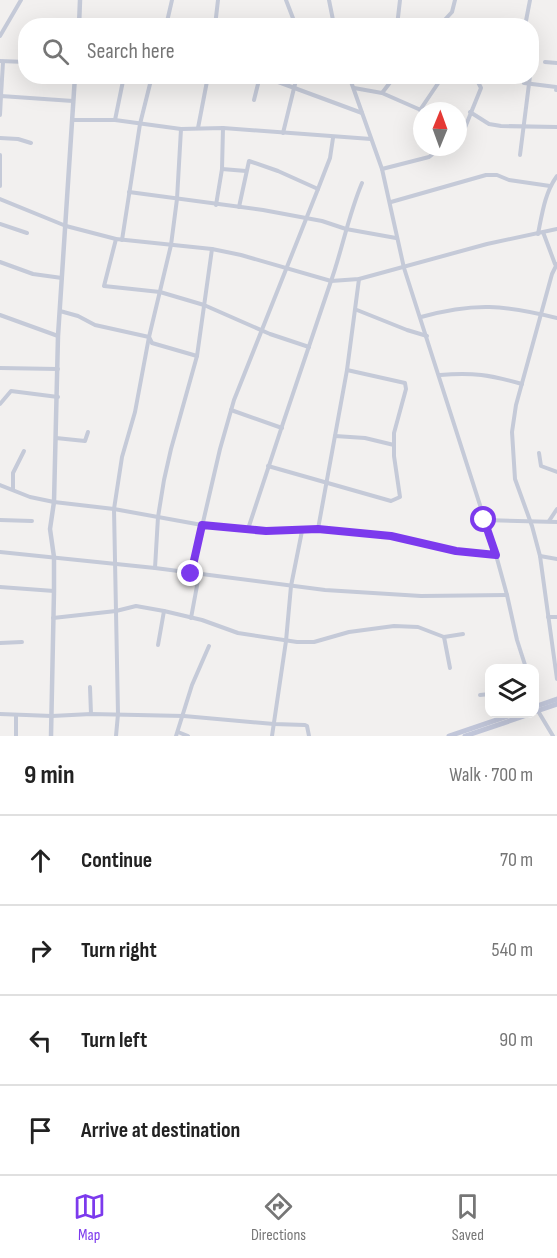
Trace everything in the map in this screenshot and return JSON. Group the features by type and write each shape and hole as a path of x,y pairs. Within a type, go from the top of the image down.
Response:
{"main road":[{"path":"539,706 557,699"},
{"path":"539,706 557,704"},
{"path":"449,736 502,718"},
{"path":"465,736 518,718"}],"street":[{"path":"0,36 21,0"},
{"path":"79,18 80,0"},
{"path":"168,18 171,0"},
{"path":"216,18 218,0"},
{"path":"286,0 293,18"},
{"path":"328,0 332,18"},
{"path":"399,18 400,0"},
{"path":"446,18 452,12 455,0"},
{"path":"527,18 530,0"},
{"path":"0,115 1,62 18,62"},
{"path":"545,62 557,63"},
{"path":"51,736 54,557 50,529 54,502 58,336 74,84"},
{"path":"115,120 122,84"},
{"path":"122,240 140,124 150,84"},
{"path":"198,128 206,84"},
{"path":"254,100 259,84"},
{"path":"284,84 363,113"},
{"path":"283,133 296,84"},
{"path":"353,84 382,170 404,268 496,555 524,664"},
{"path":"382,93 388,84"},
{"path":"427,102 438,84"},
{"path":"467,121 481,88 479,84"},
{"path":"520,155 525,125 527,84"},
{"path":"532,84 556,89"},
{"path":"354,88 382,93 413,106"},
{"path":"1,96 73,101"},
{"path":"470,112 489,124 525,125 532,128 557,127"},
{"path":"72,120 115,120 181,129 223,128 371,140"},
{"path":"216,205 222,169 223,128"},
{"path":"116,736 118,714 114,509 122,458 135,412 149,338 171,245 177,199 181,129"},
{"path":"0,138 18,139 31,143"},
{"path":"191,574 231,410 330,158 333,138"},
{"path":"0,155 0,186"},
{"path":"382,170 428,156"},
{"path":"239,207 249,161 318,189"},
{"path":"222,169 246,171"},
{"path":"391,202 486,175 497,175 509,180 550,186"},
{"path":"557,176 550,186 541,233 556,264 522,384 512,432 515,479 540,556 557,679"},
{"path":"248,529 331,281 352,207 362,183"},
{"path":"129,192 307,218 346,229 396,238"},
{"path":"0,199 66,226 116,239 212,249 331,281 359,279 487,244 557,229"},
{"path":"0,224 27,233"},
{"path":"116,239 104,286 160,292 204,305 261,330 309,347"},
{"path":"155,568 158,517 171,449 197,356 212,249"},
{"path":"0,262 33,274 62,278"},
{"path":"318,529 357,310 359,279"},
{"path":"421,316 455,308 480,306 557,318"},
{"path":"357,310 427,336"},
{"path":"60,311 78,316 95,325 149,338 152,343 197,356"},
{"path":"0,315 58,336"},
{"path":"0,368 58,369"},
{"path":"268,466 391,501 400,497 394,433 406,389 405,383 347,370"},
{"path":"440,375 465,372 485,374 522,384"},
{"path":"0,404 11,391 58,397"},
{"path":"231,410 282,428"},
{"path":"56,438 85,441 88,432"},
{"path":"335,436 365,438 394,445"},
{"path":"13,489 13,473 24,451"},
{"path":"539,453 541,465 557,472"},
{"path":"0,485 30,497 54,502 114,509 202,525 302,531 318,529 391,536 456,551 496,555"},
{"path":"549,521 557,508"},
{"path":"0,520 32,521"},
{"path":"484,520 557,522"},
{"path":"272,736 286,642 291,586 302,531"},
{"path":"0,552 116,566 155,568 325,590 421,597 507,595"},
{"path":"540,556 557,559"},
{"path":"191,618 199,575"},
{"path":"0,587 54,591"},
{"path":"52,618 116,611 136,606 191,618 238,633 286,642 315,642 349,632 394,626 418,627 444,637 464,634"},
{"path":"158,645 164,611"},
{"path":"548,617 557,617"},
{"path":"444,637 450,668"},
{"path":"0,644 22,642"},
{"path":"188,736 177,734 192,685 209,646"},
{"path":"90,687 91,714"},
{"path":"480,695 485,694"},
{"path":"539,713 553,736"},
{"path":"0,714 16,716 118,714 184,716 274,724 304,724 308,726 309,736"},
{"path":"16,716 16,736"},
{"path":"484,729 486,736"}],"route":[{"path":"191,574 202,525 266,531 318,529 391,536 442,549 496,555 484,520"}]}
